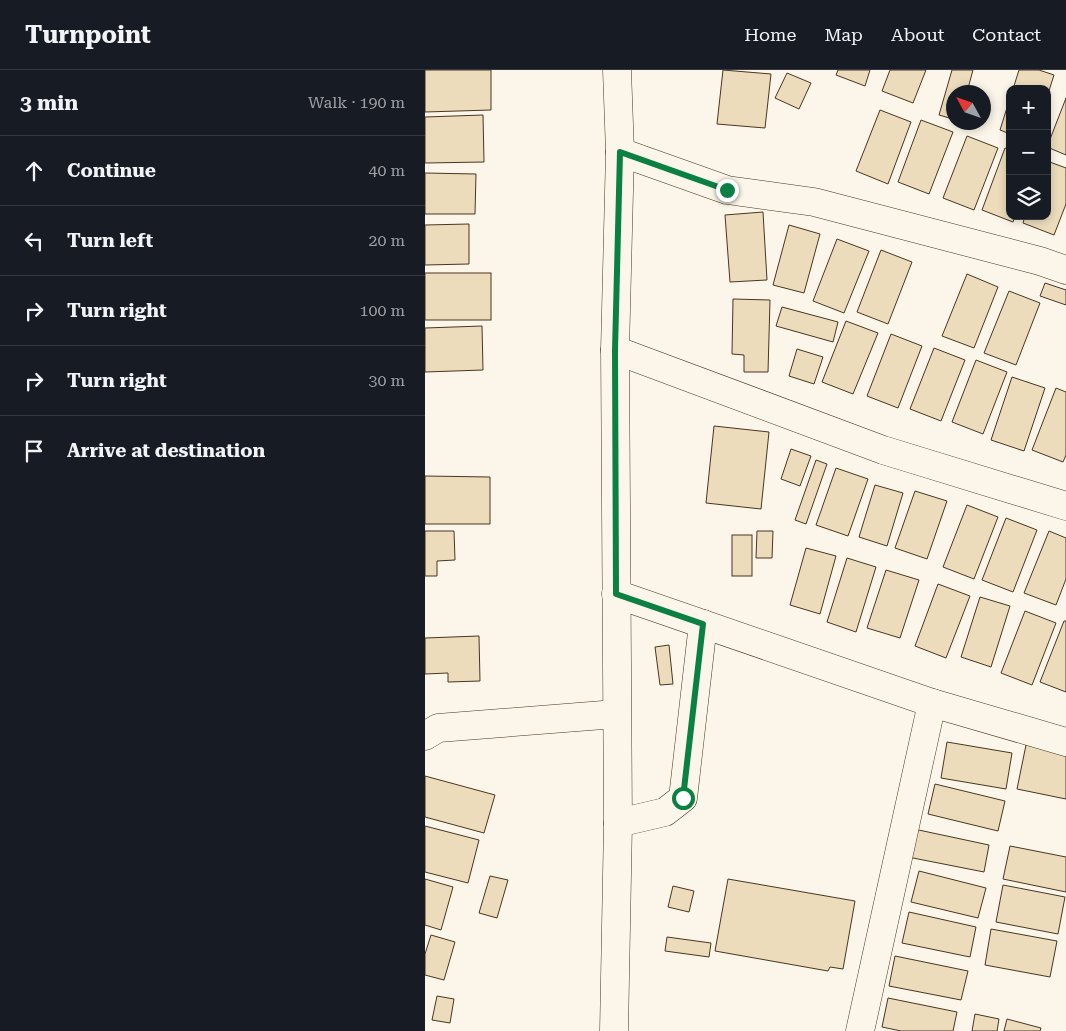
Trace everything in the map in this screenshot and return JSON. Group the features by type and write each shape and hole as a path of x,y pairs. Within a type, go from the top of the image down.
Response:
{"street":[{"path":"614,1031 617,823 615,350 620,152 617,70"},
{"path":"620,152 727,190 814,202 1040,261 1066,270"},
{"path":"615,350 883,450 1066,506"},
{"path":"616,594 932,703 1066,742"},
{"path":"617,823 665,812 683,798 703,624"},
{"path":"860,1031 932,703"},
{"path":"425,736 438,728 616,714"}],"building":[{"path":"425,70 491,70 491,110 425,112"},
{"path":"723,70 771,74 765,128 717,124"},
{"path":"838,70 870,70 865,86 836,75"},
{"path":"890,70 926,70 913,103 882,91"},
{"path":"952,70 973,70 969,85 948,85"},
{"path":"1019,70 1039,70 1054,75 1051,85 1014,85"},
{"path":"787,73 811,83 799,109 775,98"},
{"path":"946,91 946,117 939,115"},
{"path":"1066,98 1066,155 1051,149 1051,137"},
{"path":"880,110 911,122 888,184 856,171"},
{"path":"1006,111 1006,132 1000,130"},
{"path":"483,115 484,162 425,163 425,117"},
{"path":"921,120 953,132 929,194 898,182"},
{"path":"967,136 998,148 974,210 943,198"},
{"path":"1005,148 1006,219 982,210"},
{"path":"1051,162 1066,168 1066,204 1054,235 1023,223 1024,220 1051,220"},
{"path":"425,173 476,174 475,214 425,214"},
{"path":"763,212 767,280 730,282 725,215"},
{"path":"469,224 469,264 425,265 425,225"},
{"path":"789,225 820,234 804,293 773,285"},
{"path":"837,239 869,251 844,313 813,301"},
{"path":"881,250 912,262 888,324 857,312"},
{"path":"425,273 491,273 491,320 425,320"},
{"path":"967,274 998,287 974,348 942,336"},
{"path":"1045,283 1066,290 1066,305 1040,296"},
{"path":"1009,291 1040,303 1016,365 984,353"},
{"path":"733,299 770,300 768,372 744,372 744,355 732,354"},
{"path":"782,307 838,322 833,342 776,326"},
{"path":"846,321 878,333 853,394 822,382"},
{"path":"482,326 483,370 425,372 425,328"},
{"path":"891,334 922,346 898,408 867,396"},
{"path":"934,348 965,360 941,421 910,409"},
{"path":"797,349 823,357 814,384 789,376"},
{"path":"976,360 1007,372 983,434 952,422"},
{"path":"1012,377 1045,388 1024,451 991,440"},
{"path":"1056,388 1066,392 1066,455 1063,462 1032,450"},
{"path":"714,426 769,432 761,509 706,503"},
{"path":"791,449 811,456 800,486 781,479"},
{"path":"816,460 827,464 806,524 795,520"},
{"path":"836,468 868,479 848,536 816,525"},
{"path":"425,476 490,477 490,524 425,524"},
{"path":"875,485 903,493 887,546 859,537"},
{"path":"915,491 947,501 927,559 895,548"},
{"path":"967,505 998,517 974,579 943,567"},
{"path":"1006,518 1037,530 1013,592 982,580"},
{"path":"425,531 454,531 455,560 437,561 437,576 425,576"},
{"path":"757,531 773,531 772,558 756,558"},
{"path":"1049,531 1066,538 1066,579 1056,605 1024,593"},
{"path":"732,535 752,535 752,576 732,576"},
{"path":"806,548 836,556 820,614 790,605"},
{"path":"847,558 876,567 856,632 827,622"},
{"path":"886,570 919,580 900,638 867,628"},
{"path":"938,584 970,596 946,658 915,646"},
{"path":"980,597 1010,606 991,667 961,657"},
{"path":"1025,611 1056,623 1032,685 1001,673"},
{"path":"1064,621 1066,621 1066,692 1040,682"},
{"path":"479,636 480,681 448,682 448,673 425,674 425,638"},
{"path":"669,645 673,684 660,685 655,647"},
{"path":"947,742 1012,753 1006,789 941,778"},
{"path":"1026,745 1066,753 1066,799 1017,789"},
{"path":"425,776 495,795 484,833 425,817"},
{"path":"935,784 1005,801 998,831 928,814"},
{"path":"425,826 479,840 468,883 425,872"},
{"path":"914,829 989,845 984,872 908,857"},
{"path":"1010,846 1066,857 1066,892 1003,879"},
{"path":"919,871 986,888 978,918 911,902"},
{"path":"490,876 508,880 497,918 479,913"},
{"path":"425,879 453,887 441,930 425,925"},
{"path":"728,879 855,901 843,969 830,967 828,971 715,951"},
{"path":"1003,885 1065,897 1058,934 996,922"},
{"path":"673,886 694,891 689,912 668,907"},
{"path":"909,912 976,927 970,957 902,943"},
{"path":"991,929 1057,941 1050,977 985,965"},
{"path":"431,935 455,942 444,980 425,975 425,954"},
{"path":"667,937 711,943 709,957 665,951"},
{"path":"895,956 968,971 961,1000 889,986"},
{"path":"437,996 454,999 450,1023 432,1020"},
{"path":"888,998 957,1012 953,1031 901,1031 882,1027"},
{"path":"975,1014 999,1019 997,1031 972,1031"},
{"path":"1007,1019 1041,1028 1040,1031 1004,1031"}],"route":[{"path":"683,798 703,624 616,594 615,350 620,152 727,190"}]}
